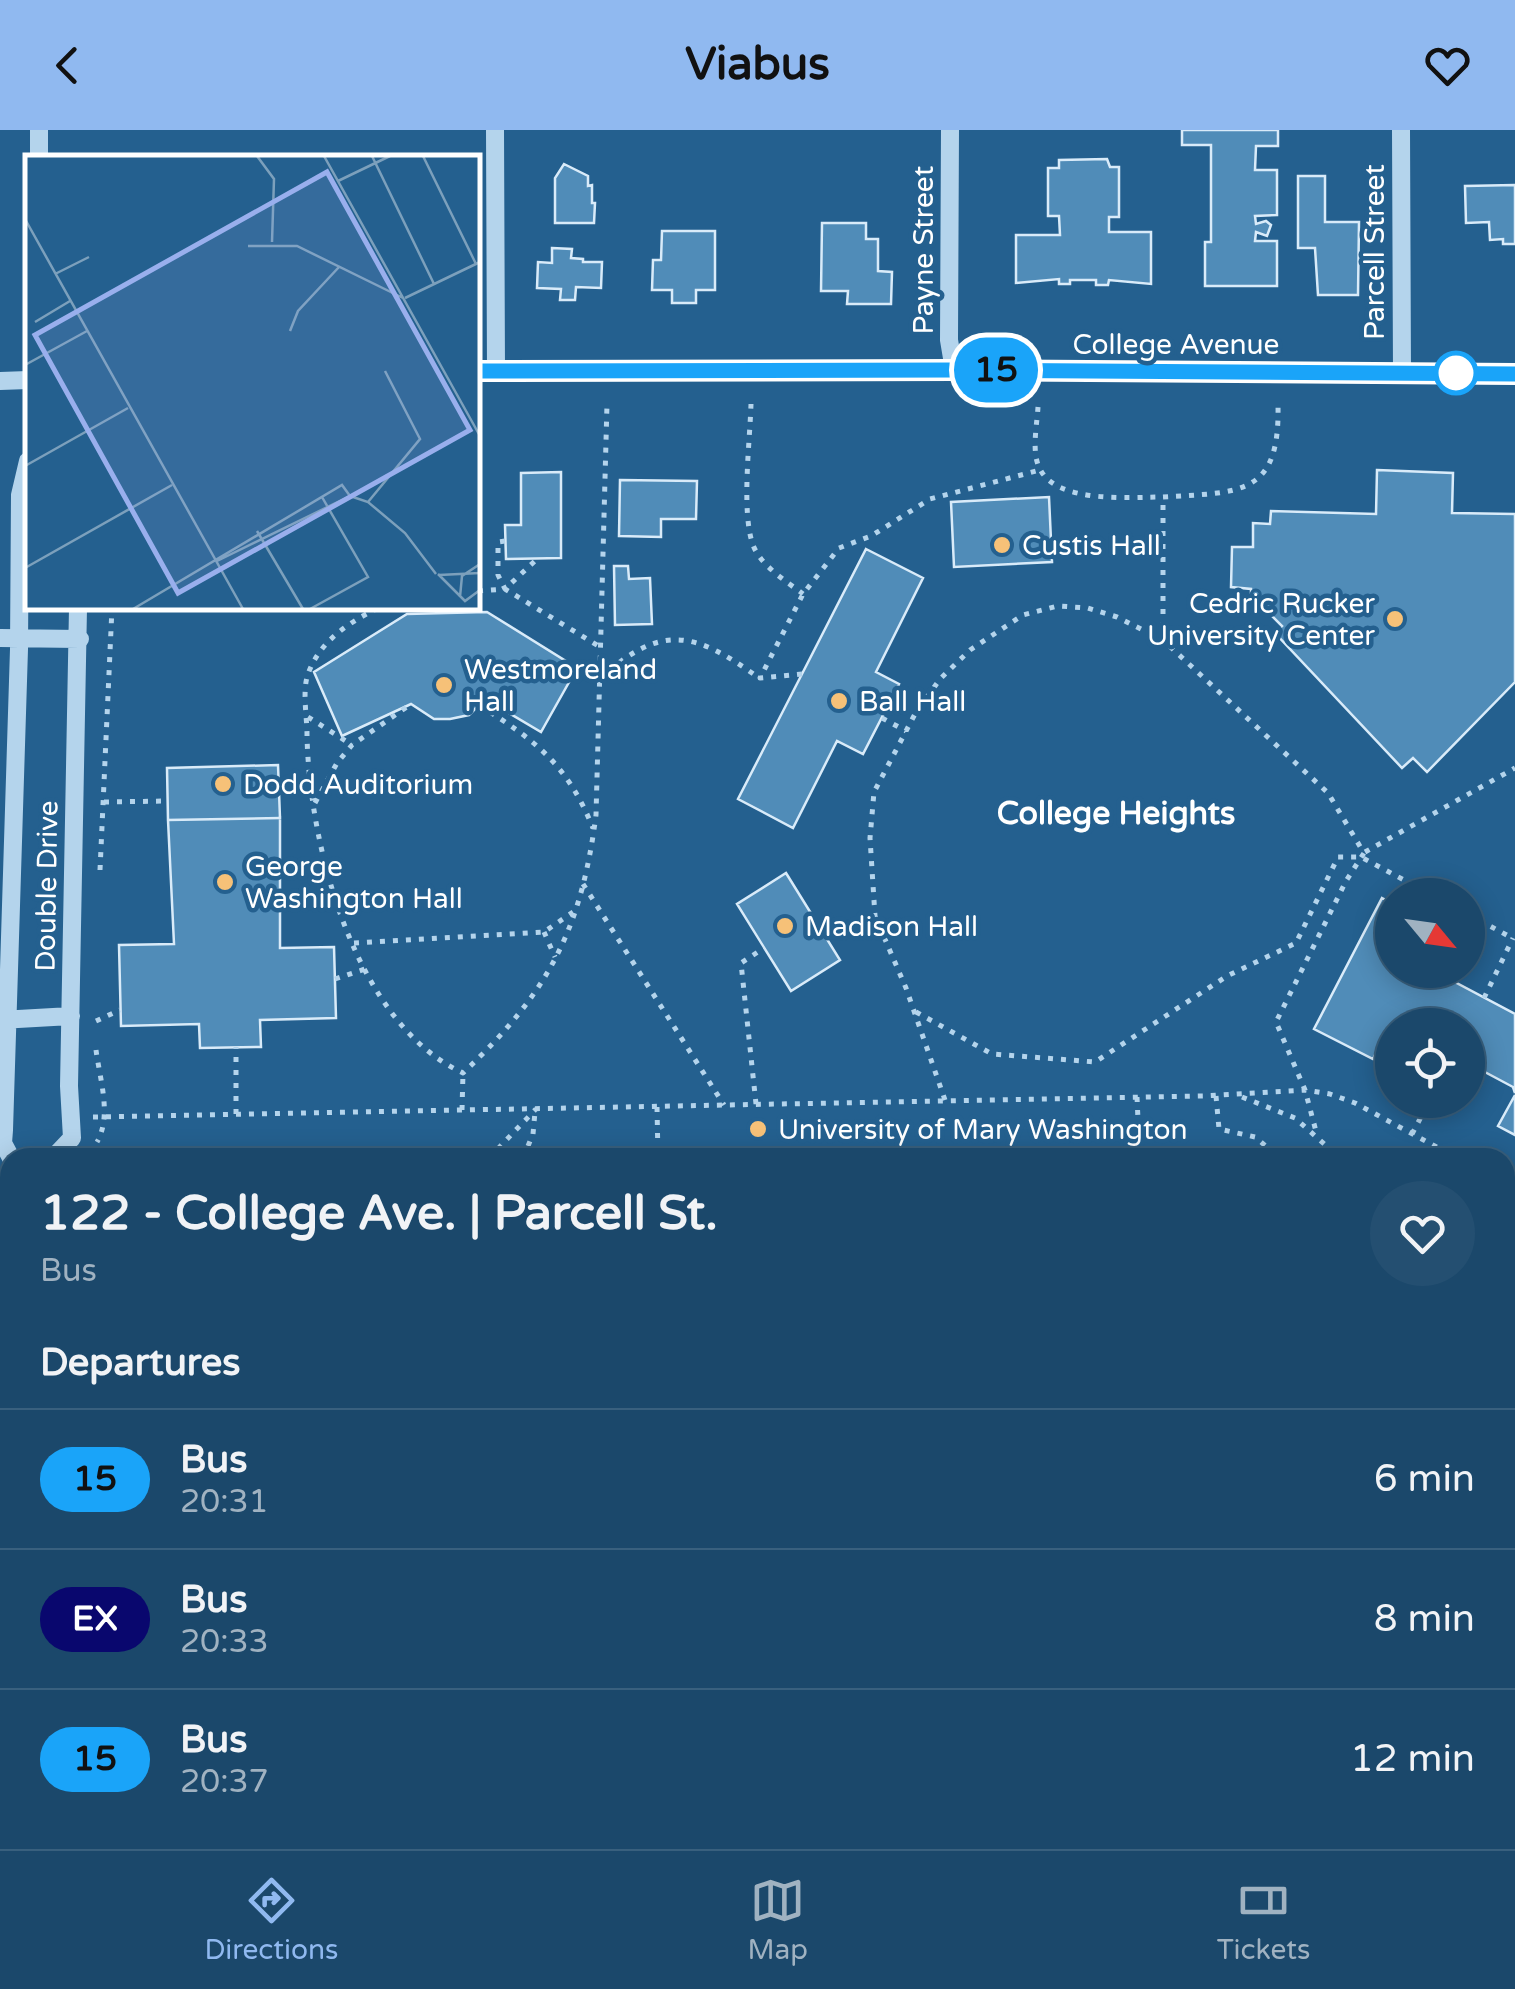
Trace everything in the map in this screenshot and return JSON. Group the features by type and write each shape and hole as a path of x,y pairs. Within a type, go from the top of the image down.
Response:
{"street":[{"path":"487,371 495,130"},
{"name":"Payne Street","path":"950,130 949,340 954,370"},
{"name":"Parcell Street","path":"1401,130 1402,373"},
{"name":"College Avenue","path":"487,371 1515,374"},
{"path":"0,381 25,380"},
{"name":"Double Drive","path":"5,1148 10,638 25,473"},
{"name":"Double Drive","path":"62,1148 72,1138 78,610"},
{"path":"10,638 80,639"},
{"path":"4,1020 71,1016"}],"path":[{"path":"462,1110 463,1073 522,1014 556,958 584,884 594,830 606,404"},
{"path":"752,404 748,515 753,546 767,565 803,594"},
{"path":"1038,407 1036,455 1040,470 1054,485 1082,496 1163,498 1229,493 1247,487 1262,475 1274,457 1278,405"},
{"path":"760,678 803,594 839,548 872,536 930,499 1040,470"},
{"path":"1163,498 1163,640"},
{"path":"505,541 498,542 498,575 505,589 600,647"},
{"path":"480,592 505,589 537,559"},
{"path":"945,1100 875,916 870,838 874,792 906,731 940,679 970,650 1023,615 1058,606 1088,608 1130,622 1163,640 1328,793 1363,855 1403,878"},
{"path":"100,875 112,610"},
{"path":"374,610 354,620 320,649 307,678 314,806 334,898 364,970 425,1047 463,1073"},
{"path":"599,679 622,658 646,645 670,639 693,641 727,655 760,678 802,674"},
{"path":"314,806 352,745 412,704"},
{"path":"479,705 525,733 564,772 580,796 594,830"},
{"path":"307,716 352,745"},
{"path":"882,718 906,731"},
{"path":"914,1011 992,1054 1096,1062 1227,976 1296,943 1338,857 1363,855 1515,768"},
{"path":"104,802 168,801"},
{"path":"1317,1135 1306,1090 1276,1022 1346,881 1363,855"},
{"path":"584,884 724,1105"},
{"path":"354,943 544,932 576,910"},
{"path":"1484,998 1514,939 1485,923"},
{"path":"544,932 556,958"},
{"path":"756,1104 741,963 764,948"},
{"path":"334,978 364,970"},
{"path":"93,1022 94,1004"},
{"path":"95,1041 105,1117 96,1144"},
{"path":"236,1047 236,1114"},
{"path":"70,1118 1136,1097 1306,1090 1355,1103 1439,1148"},
{"path":"1234,1094 1295,1118 1330,1148"},
{"path":"1216,1095 1219,1129 1255,1137 1268,1148"},
{"path":"1136,1097 1138,1120"},
{"path":"656,1106 658,1148"},
{"path":"499,1148 536,1109"},
{"path":"527,1148 536,1109"},
{"path":"1412,1134 1420,1118"}],"building":[{"path":"1182,130 1278,130 1278,146 1256,146 1255,170 1277,170 1277,215 1255,216 1256,224 1266,221 1271,225 1267,236 1256,232 1255,241 1277,241 1277,286 1205,286 1205,242 1211,242 1211,145 1182,145"},
{"path":"1107,159 1110,167 1119,167 1119,217 1109,217 1109,232 1151,232 1151,284 1109,280 1108,285 1096,285 1096,280 1070,280 1070,284 1059,284 1059,279 1016,283 1016,235 1060,235 1059,216 1048,216 1048,168 1059,168 1059,160"},
{"path":"564,164 588,176 595,203 594,223 555,223 555,178"},
{"path":"1298,176 1325,176 1325,222 1359,222 1358,295 1318,295 1315,248 1298,248"},
{"path":"1515,185 1515,244 1503,244 1503,239 1490,240 1489,222 1466,223 1465,186"},
{"path":"822,223 866,223 866,239 878,239 878,271 892,272 891,304 847,304 848,291 821,291"},
{"path":"662,231 715,231 715,290 696,290 696,303 672,303 672,290 652,290 653,260 661,260"},
{"path":"552,248 572,249 571,258 583,262 602,262 601,288 576,287 575,300 560,300 561,289 537,288 538,262 552,263"},
{"name":"Cedric Rucker University Center","path":"1377,470 1453,473 1452,513 1515,514 1515,682 1427,772 1413,758 1402,768 1275,633 1282,626 1269,613 1251,611 1251,589 1231,587 1232,547 1253,547 1253,523 1270,524 1271,511 1376,514"},
{"path":"561,472 561,558 506,559 505,525 521,525 521,473"},
{"path":"620,480 697,481 696,519 661,519 661,537 619,536"},
{"name":"Custis Hall","path":"1049,497 1052,562 954,567 951,502"},
{"name":"Ball Hall","path":"866,549 923,578 876,672 899,684 863,754 837,741 793,828 738,799"},
{"path":"614,566 628,566 629,579 650,578 652,624 615,625"},
{"name":"Westmoreland Hall","path":"487,612 577,668 541,732 485,699 469,715 450,719 434,719 411,704 342,736 314,672 407,614"},
{"name":"Dodd Auditorium","path":"278,765 280,818 168,820 167,768"},
{"name":"George Washington Hall","path":"280,818 280,948 334,947 336,1018 260,1020 261,1047 200,1048 199,1024 121,1026 119,945 174,944 168,820"},
{"name":"Madison Hall","path":"786,873 840,960 791,991 737,904"},
{"path":"1375,911 1375,988 1466,988 1515,1014 1515,1093 1513,1087 1485,1072 1485,1008 1375,1008 1373,1059 1314,1029"},
{"path":"1515,1095 1515,1135 1498,1126"}],"bus line":[{"name":"15","path":"480,371 1515,374"}],"place":[{"name":"Custis Hall","path":"1002,545"},
{"name":"Cedric Rucker University Center","path":"1395,619"},
{"name":"Westmoreland Hall","path":"444,685"},
{"name":"Ball Hall","path":"839,701"},
{"name":"Dodd Auditorium","path":"223,784"},
{"name":"George Washington Hall","path":"225,882"},
{"name":"Madison Hall","path":"785,926"},
{"name":"University of Mary Washington","path":"758,1129"}],"district":[{"name":"College Heights","path":"1116,813"}]}
